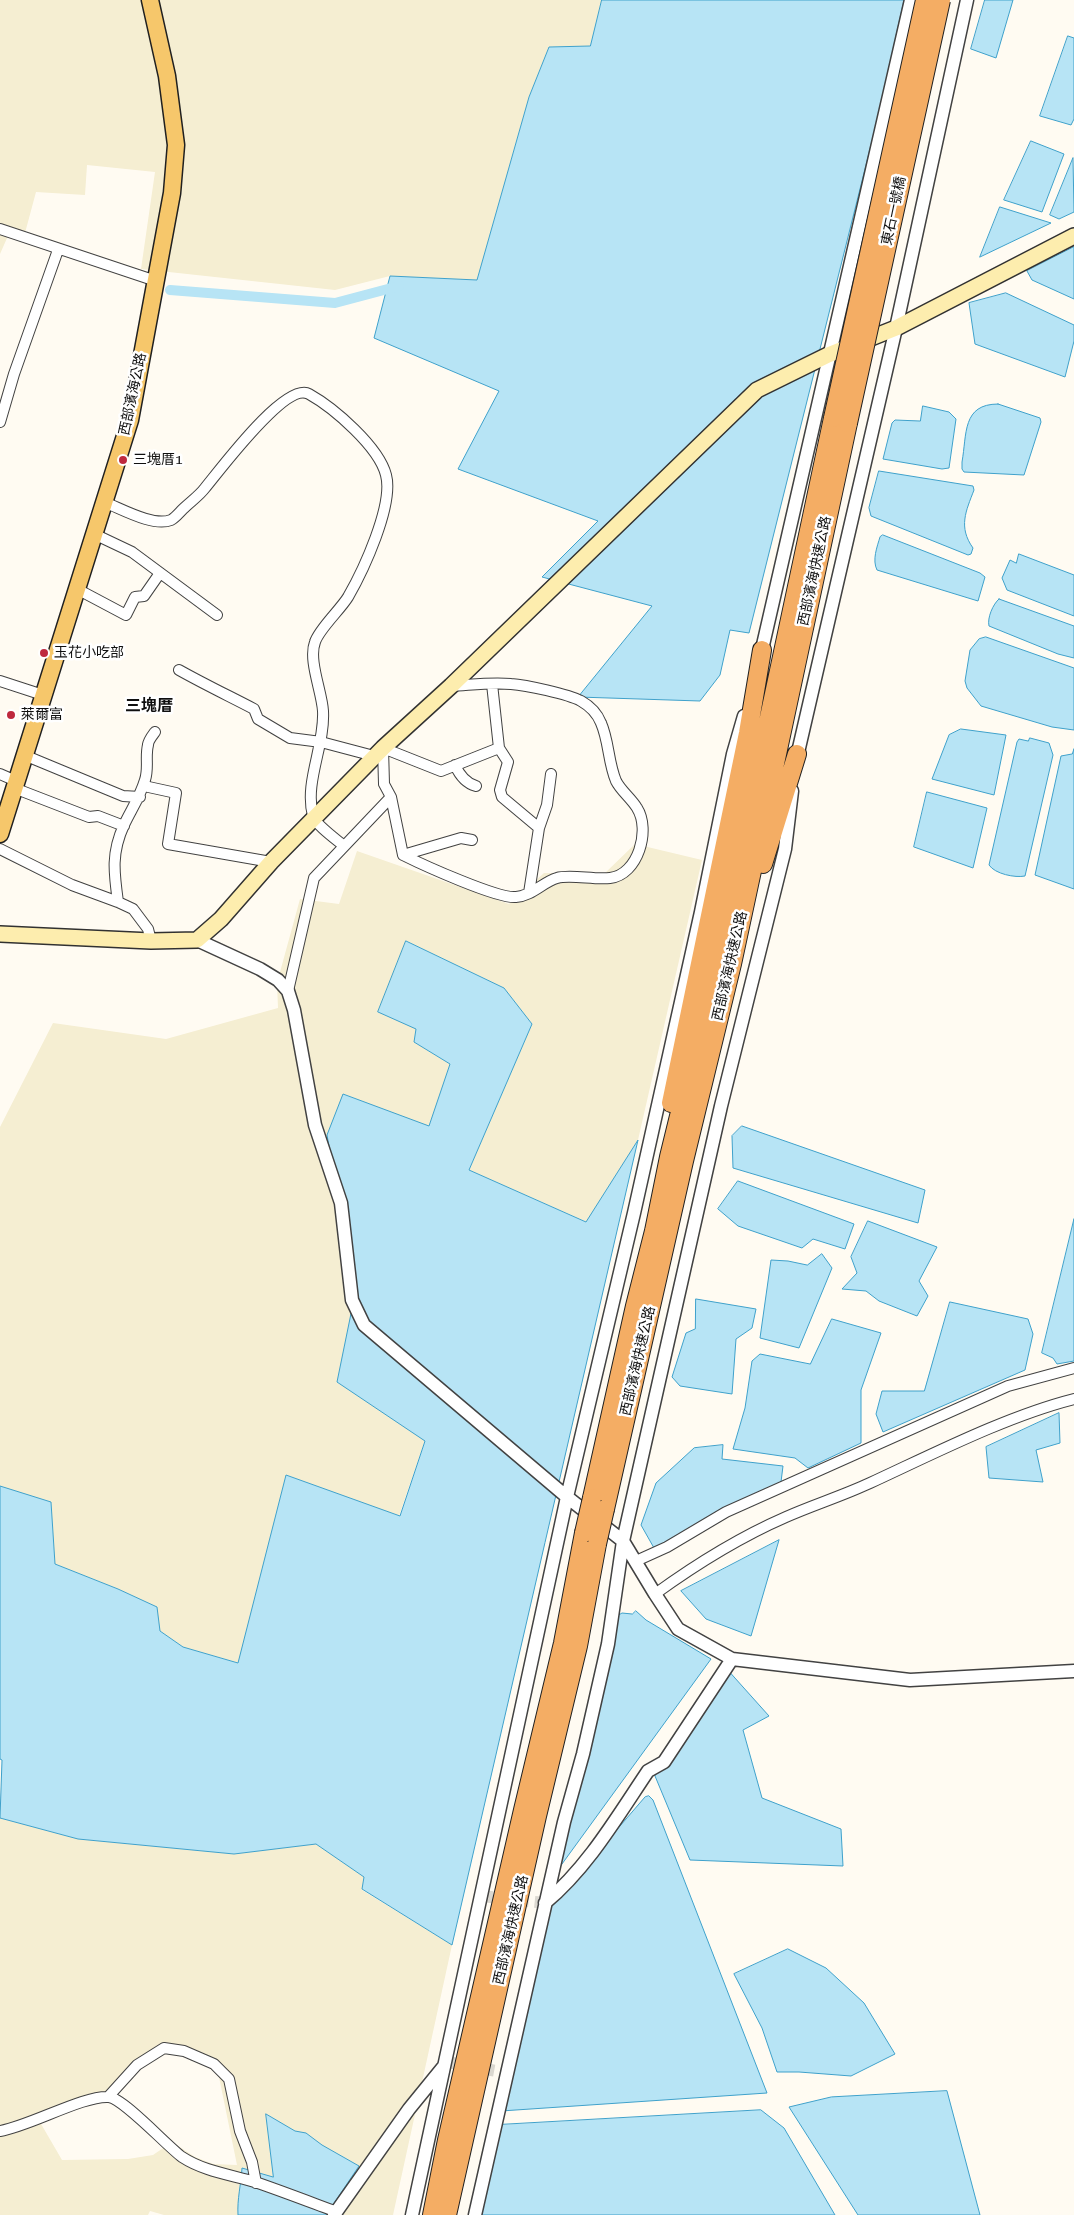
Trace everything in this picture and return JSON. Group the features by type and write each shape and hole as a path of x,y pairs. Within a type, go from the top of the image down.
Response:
{"highway":[{"name":"東石一號橋","path":"840,420 925,0"},
{"name":"東石一號橋","path":"840,420 941,0"},
{"name":"西部濱海快速公路","path":"432,2215 447,2140 520,1819 561,1652 571,1602 590,1539 642,1308 654,1232 669,1157 717,961 840,420"},
{"path":"642,1308 644,1238 736,791 762,650"},
{"path":"642,1308 695,1155 737,985 764,862 797,754"},
{"name":"西部濱海快速公路","path":"447,2215 537,1816 578,1646 588,1591 590,1539"}],"main road":[{"name":"西部濱海公路","path":"0,834 130,420 172,193 176,145 167,76 150,0"},
{"path":"0,934 150,941 197,940 221,919 271,862 378,752 451,686 757,390 828,355 896,328 1074,236"}],"street":[{"path":"412,2215 447,2062 567,1497 634,1213 701,912 733,754 762,650 828,355 911,0"},
{"path":"475,2215 545,1903 564,1822 583,1754 610,1633 623,1541 721,1106 785,848 797,754 848,543 967,0"},
{"path":"0,229 58,250 156,281"},
{"path":"0,422 14,374 58,250"},
{"path":"104,502 153,522 172,520 203,490 267,415 299,392 307,392 326,405 364,438 386,475 387,492 384,512 373,543 348,596 315,641 314,656 323,712 321,742 310,795 314,819 344,846"},
{"path":"94,534 132,552 217,615"},
{"path":"77,589 126,615 135,597 144,596 160,573"},
{"path":"179,670 212,689 220,691 254,709 258,718 290,738 378,752 441,771 499,748"},
{"path":"0,681 43,695"},
{"path":"492,684 499,748 508,762 500,790 502,797 539,828"},
{"path":"403,855 497,895 516,898 557,878 611,878 623,874 636,859 642,840 642,822 638,809 617,783 610,766 606,737 601,722 593,709 571,697 512,684 451,686"},
{"path":"118,902 113,864 115,851 124,826 144,786 148,772 148,744 155,732"},
{"path":"378,752 384,784 391,797 403,855"},
{"path":"24,755 123,796 140,797"},
{"path":"455,765 459,774 470,784 476,786"},
{"path":"0,774 15,784 89,816 98,816 124,826"},
{"path":"529,893 539,828 547,805 551,774"},
{"path":"144,786 176,793 168,844 271,862"},
{"path":"288,991 314,878 391,797"},
{"path":"403,855 461,838 472,840"},
{"path":"0,850 72,885 118,902 133,910 148,929 150,941"},
{"path":"197,940 260,969 278,980 288,991 294,1010 315,1125 341,1203 352,1300 364,1325 567,1497 623,1541 652,1591 678,1628 732,1659 852,1675 910,1680 1074,1670"},
{"path":"637,1563 742,1505 1008,1386 1074,1368"},
{"path":"652,1591 786,1517 845,1495 951,1446 1021,1417 1074,1399"},
{"path":"545,1903 581,1867 648,1771 664,1762 732,1659"},
{"path":"0,2131 17,2128 76,2105 108,2097 137,2065 164,2048 184,2051 214,2064 229,2079 240,2131 252,2162 256,2183"},
{"path":"108,2097 127,2106 149,2129 184,2158 215,2172 256,2183 336,2213 409,2110 447,2062"}],"shaded area":[{"path":"0,0 602,0 590,46 549,47 529,97 477,280 390,276 335,290 141,269 155,172 87,165 85,195 36,192 25,233 11,229 0,254"},
{"path":"635,844 702,860 638,1140 587,1222 469,1170 532,1024 504,988 406,941 416,1029 414,1042 450,1064 429,1127 343,1094 355,1294 338,1382 425,1440 399,1516 286,1475 239,1663 183,1647 160,1631 156,1607 118,1589 55,1564 51,1503 0,1486 0,1127 53,1023 166,1039 278,1008 277,983 300,899 339,904 357,851 509,904 544,873 604,874"},
{"path":"0,1818 78,1839 234,1854 316,1844 364,1877 362,1890 452,1945 393,2215 326,2215 359,2166 266,2115 273,2177 240,2215 164,2215 150,2211 148,2215 0,2215","holes":["159,2047 207,2064 219,2077 237,2165 213,2164 195,2157 172,2142 153,2155 128,2159 62,2160 37,2117 103,2098"]}],"water":[{"path":"602,0 904,0 878,117 749,633 730,630 720,675 700,701 578,697 652,606 542,577 598,521 458,469 499,391 374,338 390,276 477,280 529,97 549,47 590,46"},
{"path":"985,0 1013,0 996,58 971,49"},
{"path":"1068,36 1074,38 1074,119 1071,125 1040,116"},
{"path":"1031,141 1064,154 1042,212 1004,200"},
{"path":"1073,158 1074,212 1059,219 1050,215"},
{"path":"1000,207 1051,223 980,257"},
{"path":"1074,247 1074,299 1032,280 1027,271"},
{"path":"1006,293 1074,325 1074,341 1065,377 975,344 969,303"},
{"path":"998,404 1040,418 1041,422 1024,475 964,472 962,462 968,422 978,409 986,405"},
{"path":"923,406 949,412 956,419 949,468 942,469 883,459 892,423 895,420 920,421"},
{"path":"879,471 973,486 974,490 965,519 966,533 973,548 971,554 968,555 871,516 869,508"},
{"path":"883,535 980,573 985,577 978,601 877,570 876,554 880,537"},
{"path":"1019,554 1074,575 1074,616 1007,590 1002,578 1010,560 1016,563"},
{"path":"999,599 1074,626 1074,658 1058,654 989,626 991,611"},
{"path":"986,637 1074,668 1074,730 1052,727 981,706 967,688 965,681 970,650 979,639"},
{"path":"961,729 1006,735 994,795 932,779 949,735"},
{"path":"1030,738 1049,743 1053,755 1025,876 1011,876 996,871 989,865 1017,742 1019,739 1028,741"},
{"path":"1074,749 1074,889 1035,875 1061,756 1072,754"},
{"path":"927,792 987,808 973,868 914,847"},
{"path":"406,941 504,988 532,1024 469,1170 586,1222 638,1140 452,1945 362,1889 364,1877 316,1844 234,1854 78,1839 0,1818 2,1760 0,1759 0,1486 51,1502 55,1564 157,1607 160,1631 183,1647 238,1663 286,1475 400,1516 425,1441 337,1382 355,1294 327,1135 343,1094 429,1126 450,1064 414,1042 416,1029 378,1012"},
{"path":"742,1126 925,1190 918,1223 733,1168 732,1136"},
{"path":"738,1181 854,1224 845,1249 813,1239 802,1248 738,1226 718,1209"},
{"path":"1074,1219 1074,1361 1057,1364 1053,1358 1042,1353"},
{"path":"868,1221 937,1247 919,1281 928,1296 917,1316 879,1301 866,1291 842,1289 857,1273 851,1257"},
{"path":"822,1254 832,1268 799,1348 760,1338 771,1260 807,1265"},
{"path":"696,1299 756,1309 752,1328 736,1339 732,1394 680,1386 672,1377 686,1333 695,1329"},
{"path":"950,1302 1028,1319 1033,1334 1025,1370 883,1432 876,1414 882,1391 924,1391"},
{"path":"832,1319 881,1333 861,1390 861,1443 808,1468 795,1458 733,1449 745,1408 752,1361 760,1354 810,1364"},
{"path":"1059,1413 1060,1443 1036,1450 1043,1482 989,1478 986,1447"},
{"path":"723,1445 722,1459 783,1466 781,1482 654,1548 641,1525 656,1483 694,1448"},
{"path":"779,1540 751,1636 706,1619 681,1591"},
{"path":"636,1611 646,1620 711,1659 554,1875 612,1619 622,1613 632,1614"},
{"path":"726,1668 769,1716 743,1730 762,1798 841,1829 843,1866 690,1860 655,1776 657,1762"},
{"path":"649,1796 653,1800 767,2093 501,2111 545,1913 645,1797"},
{"path":"788,1949 826,1968 864,2003 895,2054 851,2076 777,2072 762,2028 734,1974"},
{"path":"947,2091 980,2215 858,2215 789,2107 831,2097"},
{"path":"761,2110 784,2128 835,2215 477,2215 497,2125"},
{"path":"266,2114 295,2131 306,2133 322,2145 359,2166 326,2215 238,2215 242,2168 273,2177"}],"waterway":[{"path":"170,290 335,303 399,286"}],"tunnel":[{"path":"481,1896 545,1903"},
{"path":"447,2062 507,2073"}],"place":[{"name":"三塊厝1","path":"123,460"},
{"name":"玉花小吃部","path":"44,653"},
{"name":"萊爾富","path":"11,715"}],"district":[{"name":"三塊厝","path":"149,706"}]}
